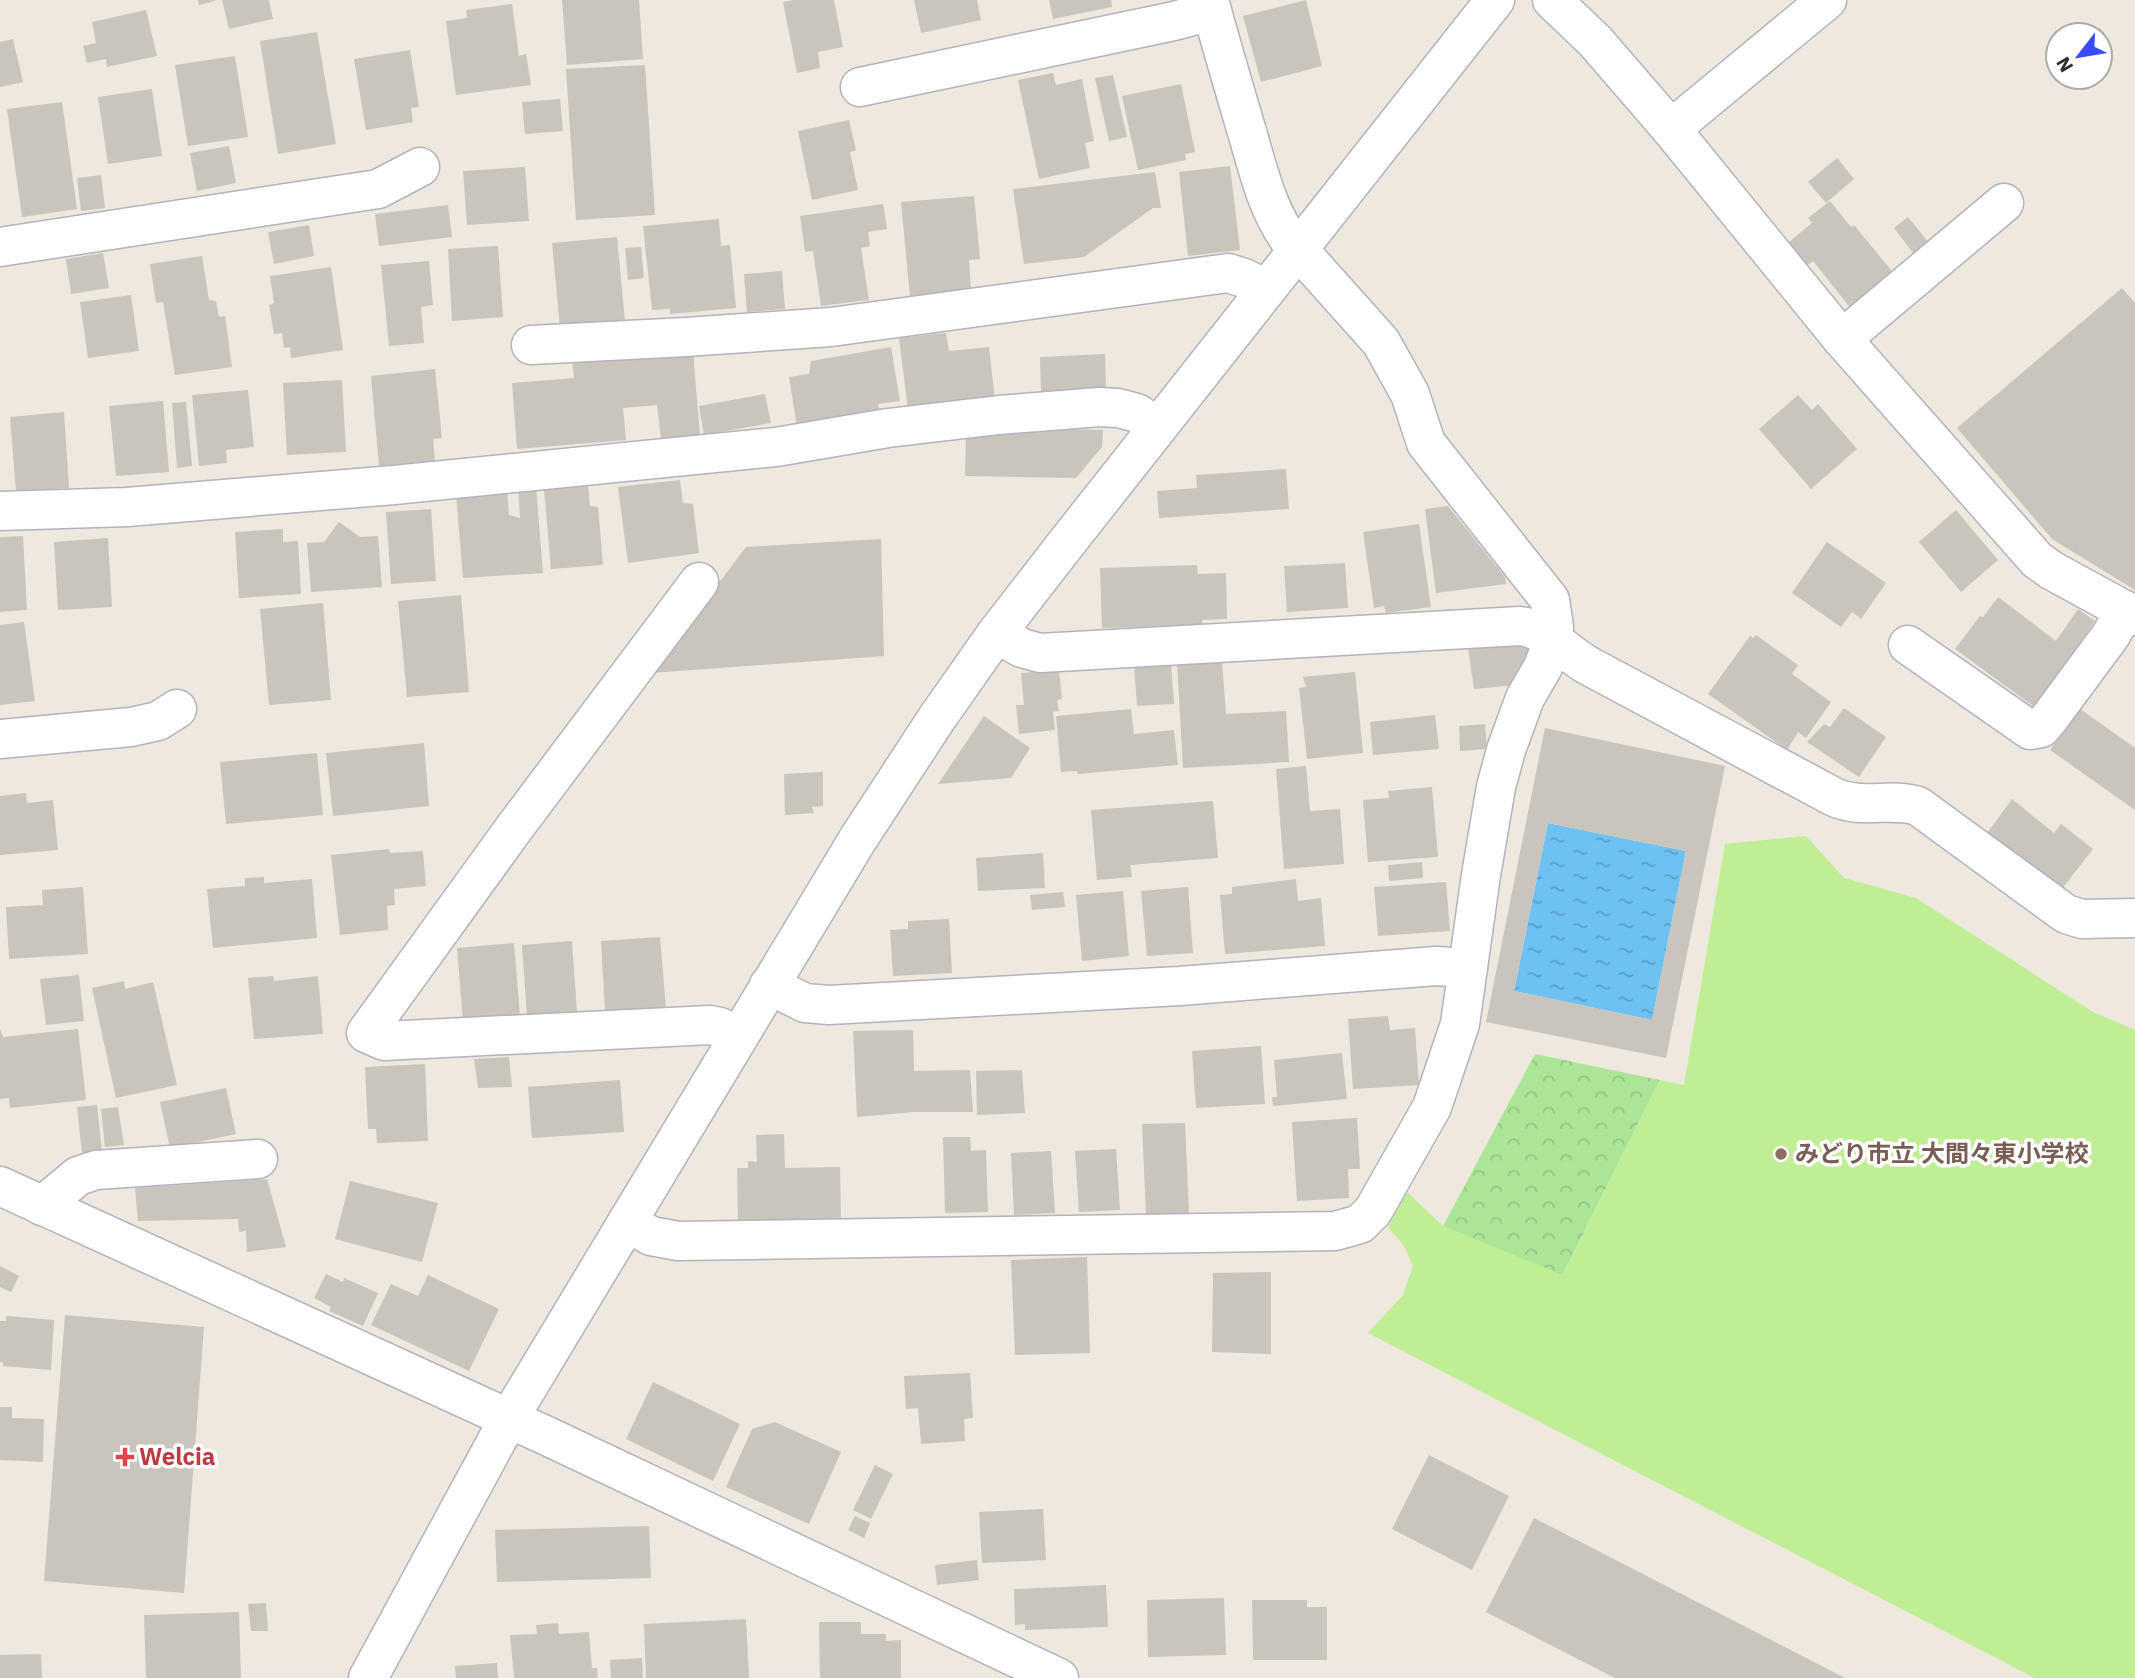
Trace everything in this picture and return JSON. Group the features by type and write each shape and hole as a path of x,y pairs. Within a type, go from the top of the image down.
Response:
{"street":[{"path":"368,1678 508,1420 769,985 916,750 996,634 1297,248 1495,0"},
{"path":"1552,0 1595,41 1671,129 1842,339 2037,560 2130,613 2048,720 2040,727 2030,730 1909,645"},
{"path":"1671,129 1827,0"},
{"path":"627,1222 651,1236 678,1241 1335,1231 1360,1224 1373,1211 1432,1107 1460,1024 1496,787 1525,698 1543,667 1553,640 1550,600 1426,443 1410,394 1381,342 1288,238 1271,210 1210,6 1161,24 860,87"},
{"path":"0,247 379,188 420,167"},
{"path":"1842,339 2004,203"},
{"path":"531,345 831,327 1228,273 1266,289"},
{"path":"0,511 127,507 408,484 775,447 888,428 1100,407 1137,413 1157,427"},
{"path":"699,582 515,827 366,1032 384,1041 710,1025 720,1027 738,1038"},
{"path":"996,634 1022,648 1040,653 1520,626 1534,628 1587,665 1834,797 1853,804 1901,802 1918,806 2066,914 2082,919 2135,918"},
{"path":"0,739 131,727 158,721 177,709"},
{"path":"769,985 805,1003 828,1005 1180,986 1436,966 1468,968"},
{"path":"42,1206 78,1175 96,1171 258,1159"},
{"path":"0,1186 548,1436 1059,1678"}],"green space":[{"path":"1806,836 1844,878 1916,898 2093,1012 2135,1030 2135,1678 2035,1678 1368,1333 1403,1295 1413,1266 1404,1246 1388,1227 1407,1192 1443,1226 1563,1275 1660,1080 1684,1085 1725,844"},
{"path":"1535,1054 1660,1080 1562,1276 1443,1226"}],"water":[{"path":"1548,823 1686,851 1652,1020 1514,991"}],"building":[{"path":"198,0 215,0 215,1 199,5"},
{"path":"222,0 269,0 273,19 229,29"},
{"path":"562,0 639,0 643,59 567,65"},
{"path":"834,0 843,47 818,52 820,68 797,73 783,2"},
{"path":"914,0 977,0 981,20 921,33"},
{"path":"1049,0 1111,0 1112,7 1053,19"},
{"path":"1306,0 1322,66 1261,82 1243,16"},
{"path":"512,4 519,56 526,54 531,85 456,95 446,21 467,18 466,10"},
{"path":"146,10 157,56 107,67 106,59 87,63 83,46 96,43 92,22"},
{"path":"317,32 336,144 278,154 260,41"},
{"path":"13,39 23,82 0,87 0,42"},
{"path":"410,50 419,107 411,108 413,122 366,130 354,59"},
{"path":"235,56 248,137 188,146 175,65"},
{"path":"645,65 655,215 576,220 566,69"},
{"path":"1053,73 1056,85 1082,79 1094,141 1085,143 1090,168 1039,179 1018,80"},
{"path":"1113,75 1127,137 1109,141 1095,78"},
{"path":"1181,84 1195,152 1185,154 1186,160 1138,170 1122,96"},
{"path":"152,89 162,156 108,164 98,97"},
{"path":"560,99 563,131 525,134 522,102"},
{"path":"62,102 77,209 22,217 7,109"},
{"path":"849,120 856,150 850,152 858,190 812,200 798,131"},
{"path":"229,146 236,183 197,191 190,153"},
{"path":"1837,158 1854,179 1826,203 1808,182"},
{"path":"1230,166 1240,250 1188,256 1179,172"},
{"path":"525,167 529,221 467,225 463,171"},
{"path":"1155,172 1161,208 1153,208 1084,257 1024,264 1013,189"},
{"path":"101,175 105,208 81,211 77,178"},
{"path":"974,196 980,259 969,260 971,290 910,296 901,202"},
{"path":"1830,201 1851,227 1854,225 1895,275 1852,310 1813,261 1808,265 1789,242 1812,223 1808,218"},
{"path":"883,204 887,229 868,232 870,246 861,248 869,300 821,306 813,251 805,252 800,216"},
{"path":"448,205 452,237 379,246 375,214"},
{"path":"1908,217 1928,242 1914,254 1894,228"},
{"path":"719,219 721,246 730,245 736,308 670,314 670,309 652,310 643,226"},
{"path":"309,225 314,256 274,264 268,232"},
{"path":"617,237 625,321 560,327 552,243"},
{"path":"498,246 503,317 452,321 448,249"},
{"path":"641,247 644,278 628,280 625,248"},
{"path":"103,253 109,288 71,294 66,259"},
{"path":"202,256 209,300 216,301 219,317 225,316 232,367 175,375 163,302 156,303 150,264"},
{"path":"429,261 433,305 421,307 424,343 389,346 381,265"},
{"path":"331,267 343,350 291,358 290,347 284,348 282,333 274,334 269,305 274,303 270,276"},
{"path":"782,271 785,309 747,312 744,274"},
{"path":"2122,288 2135,303 2135,590 2052,539 1957,428"},
{"path":"131,295 139,351 88,358 80,302"},
{"path":"946,333 949,351 989,347 995,400 908,410 899,338"},
{"path":"891,347 900,401 878,404 880,413 797,427 789,377 809,374 811,361"},
{"path":"693,351 700,436 661,439 657,405 623,408 626,440 517,449 512,383 574,378 572,359"},
{"path":"1105,354 1106,391 1041,393 1040,357"},
{"path":"435,369 442,438 433,439 435,461 379,466 371,376"},
{"path":"342,380 346,452 287,455 283,383"},
{"path":"248,390 254,447 226,450 227,463 199,466 192,395"},
{"path":"765,394 771,423 704,435 699,406"},
{"path":"1798,395 1812,410 1818,404 1857,449 1811,489 1759,429"},
{"path":"163,401 169,472 116,476 109,406"},
{"path":"186,402 192,466 177,468 172,403"},
{"path":"64,412 69,488 16,491 10,417"},
{"path":"990,427 1103,430 1102,447 1076,478 965,476 966,434"},
{"path":"1286,469 1289,509 1159,518 1157,491 1197,488 1196,475"},
{"path":"680,480 683,503 693,504 699,553 628,563 618,487"},
{"path":"536,486 543,573 463,578 456,494 507,490 509,515 520,518 518,487"},
{"path":"588,486 590,506 598,507 603,565 551,569 544,489"},
{"path":"1448,506 1505,577 1506,584 1436,593 1425,509"},
{"path":"431,509 436,581 391,584 386,512"},
{"path":"1956,510 1998,560 1961,592 1919,542"},
{"path":"339,522 360,537 378,536 382,587 311,592 307,543 324,542"},
{"path":"1419,524 1431,607 1386,613 1384,606 1374,608 1363,532"},
{"path":"283,529 283,542 298,541 301,594 239,598 235,532"},
{"path":"23,536 27,610 0,612 0,537"},
{"path":"108,538 112,607 58,610 54,542"},
{"path":"881,539 884,656 651,673 746,547"},
{"path":"1827,542 1886,583 1861,619 1852,612 1841,627 1792,593"},
{"path":"1345,563 1348,608 1287,612 1284,566"},
{"path":"1197,565 1198,574 1226,573 1227,619 1202,620 1203,625 1102,628 1100,568"},
{"path":"461,595 469,692 407,697 398,601"},
{"path":"1998,597 2056,641 2078,609 2095,621 2038,704 2033,706 1955,649"},
{"path":"323,603 331,700 269,705 260,609"},
{"path":"24,622 35,701 0,705 0,625"},
{"path":"1756,635 1798,665 1792,674 1831,702 1806,738 1798,732 1787,750 1708,694 1750,636 1753,638"},
{"path":"1525,637 1533,650 1516,685 1474,689 1467,641"},
{"path":"1222,661 1226,714 1286,711 1289,762 1183,768 1177,663"},
{"path":"1171,663 1174,704 1137,706 1134,666"},
{"path":"1059,670 1062,699 1057,700 1059,711 1053,712 1055,730 1019,734 1016,705 1024,705 1021,673"},
{"path":"1355,672 1363,753 1307,759 1299,688 1306,687 1303,677"},
{"path":"1844,708 1886,737 1859,777 1807,742 1824,724 1830,727"},
{"path":"2079,708 2135,748 2135,810 2050,750"},
{"path":"1131,709 1134,734 1174,730 1178,765 1078,774 1077,771 1061,772 1056,716"},
{"path":"1435,715 1439,749 1373,755 1370,722"},
{"path":"984,716 1030,748 1011,778 938,784"},
{"path":"1485,724 1487,749 1460,751 1459,726"},
{"path":"1545,728 1725,766 1666,1058 1486,1022","holes":["1548,823 1686,851 1652,1020 1514,991"]},
{"path":"424,743 429,806 333,816 326,753"},
{"path":"317,753 323,815 226,824 220,762"},
{"path":"1306,766 1310,811 1340,809 1344,864 1284,869 1276,769"},
{"path":"823,772 823,806 812,807 814,813 785,815 784,774"},
{"path":"1432,787 1438,857 1368,862 1363,800 1389,798 1388,791"},
{"path":"26,793 27,803 53,800 58,850 0,855 0,796"},
{"path":"2012,799 2054,833 2061,824 2093,849 2061,890 1987,833"},
{"path":"1213,801 1218,858 1130,865 1132,877 1097,880 1091,810"},
{"path":"389,849 390,853 423,851 426,886 394,889 395,905 387,906 388,930 340,935 331,855"},
{"path":"1043,853 1045,888 978,891 976,858"},
{"path":"1422,862 1423,878 1389,881 1388,865"},
{"path":"264,877 264,883 312,879 317,938 213,948 207,889 245,886 245,878"},
{"path":"1296,879 1298,901 1321,898 1325,946 1225,954 1220,895 1232,894 1232,887"},
{"path":"1446,882 1450,931 1378,936 1374,887"},
{"path":"83,887 88,954 9,959 6,907 43,905 42,890"},
{"path":"1188,887 1193,953 1147,956 1141,891"},
{"path":"1123,891 1129,956 1082,961 1076,895"},
{"path":"1063,892 1065,907 1032,910 1030,895"},
{"path":"949,919 952,973 893,976 890,930 908,929 908,921"},
{"path":"660,937 666,1008 605,1011 601,941"},
{"path":"572,941 577,1012 527,1016 522,945"},
{"path":"514,943 520,1016 463,1021 457,948"},
{"path":"79,975 84,1021 46,1025 40,979"},
{"path":"273,976 274,981 318,976 323,1034 254,1039 248,978"},
{"path":"124,981 125,989 153,982 177,1085 116,1098 92,988"},
{"path":"1388,1016 1390,1030 1415,1028 1419,1085 1353,1089 1348,1019"},
{"path":"0,1029 3,1037 78,1029 86,1100 10,1108 9,1098 0,1099"},
{"path":"913,1030 914,1071 970,1070 973,1112 915,1112 857,1117 853,1031"},
{"path":"1261,1046 1265,1104 1196,1108 1192,1051"},
{"path":"1342,1053 1347,1099 1273,1106 1272,1097 1277,1097 1274,1060"},
{"path":"509,1057 512,1087 478,1088 474,1059"},
{"path":"425,1064 428,1141 377,1143 376,1129 368,1129 365,1067"},
{"path":"1022,1070 1025,1113 977,1115 976,1071"},
{"path":"620,1080 624,1132 532,1138 528,1087"},
{"path":"226,1088 236,1134 170,1148 160,1102"},
{"path":"97,1105 102,1151 82,1153 77,1107"},
{"path":"118,1107 124,1145 105,1147 101,1109"},
{"path":"1357,1118 1360,1169 1348,1169 1349,1198 1297,1201 1292,1122"},
{"path":"1185,1123 1189,1213 1146,1215 1142,1124"},
{"path":"784,1134 785,1168 840,1167 841,1219 738,1221 737,1168 748,1168 748,1161 757,1162 756,1135"},
{"path":"943,1137 970,1137 971,1151 986,1150 988,1212 945,1213"},
{"path":"1116,1149 1120,1210 1079,1212 1075,1151"},
{"path":"1051,1151 1055,1213 1014,1215 1011,1153"},
{"path":"267,1179 286,1247 247,1252 246,1231 239,1232 238,1219 138,1221 135,1188"},
{"path":"350,1181 438,1203 422,1262 335,1239"},
{"path":"1087,1257 1090,1353 1015,1355 1011,1260"},
{"path":"0,1266 19,1276 11,1292 0,1287"},
{"path":"1271,1272 1271,1354 1212,1352 1213,1273"},
{"path":"326,1274 343,1282 344,1278 378,1293 363,1326 329,1311 331,1307 314,1298"},
{"path":"428,1275 499,1309 469,1371 371,1325 391,1284 418,1296"},
{"path":"65,1315 204,1327 184,1593 44,1581"},
{"path":"6,1316 54,1320 51,1370 3,1366 3,1362 0,1362 0,1321 6,1321"},
{"path":"970,1373 973,1418 964,1419 965,1441 921,1444 918,1408 906,1409 904,1376"},
{"path":"653,1382 740,1424 713,1481 626,1439"},
{"path":"0,1407 12,1407 12,1418 44,1419 43,1462 0,1460"},
{"path":"775,1422 841,1452 809,1524 726,1487 752,1429"},
{"path":"1429,1455 1509,1496 1472,1570 1392,1529"},
{"path":"875,1465 893,1474 871,1519 853,1510"},
{"path":"1043,1509 1046,1560 982,1563 979,1512"},
{"path":"855,1516 870,1523 864,1538 848,1530"},
{"path":"1534,1518 1845,1678 1615,1678 1486,1612"},
{"path":"649,1526 651,1578 497,1582 495,1530"},
{"path":"977,1560 979,1580 937,1585 935,1565"},
{"path":"1106,1585 1108,1627 1025,1630 1025,1624 1015,1625 1014,1589"},
{"path":"1224,1598 1226,1655 1148,1657 1147,1600"},
{"path":"1252,1600 1307,1600 1307,1607 1327,1607 1327,1660 1253,1660"},
{"path":"266,1603 268,1631 251,1631 248,1604"},
{"path":"239,1612 241,1678 146,1678 144,1615"},
{"path":"746,1619 749,1678 646,1678 644,1624"},
{"path":"819,1622 861,1622 861,1634 886,1634 886,1641 901,1640 901,1678 820,1678"},
{"path":"558,1623 559,1634 589,1632 592,1668 597,1668 598,1678 514,1678 510,1635 537,1634 536,1625"},
{"path":"41,1654 42,1678 0,1678 0,1655"},
{"path":"642,1658 643,1678 611,1678 610,1660"},
{"path":"497,1663 498,1678 456,1678 455,1666"}],"place":[{"name":"みどり市立 大間々東小学校","path":"1781,1154"},
{"name":"Welcia","path":"125,1457"}]}
